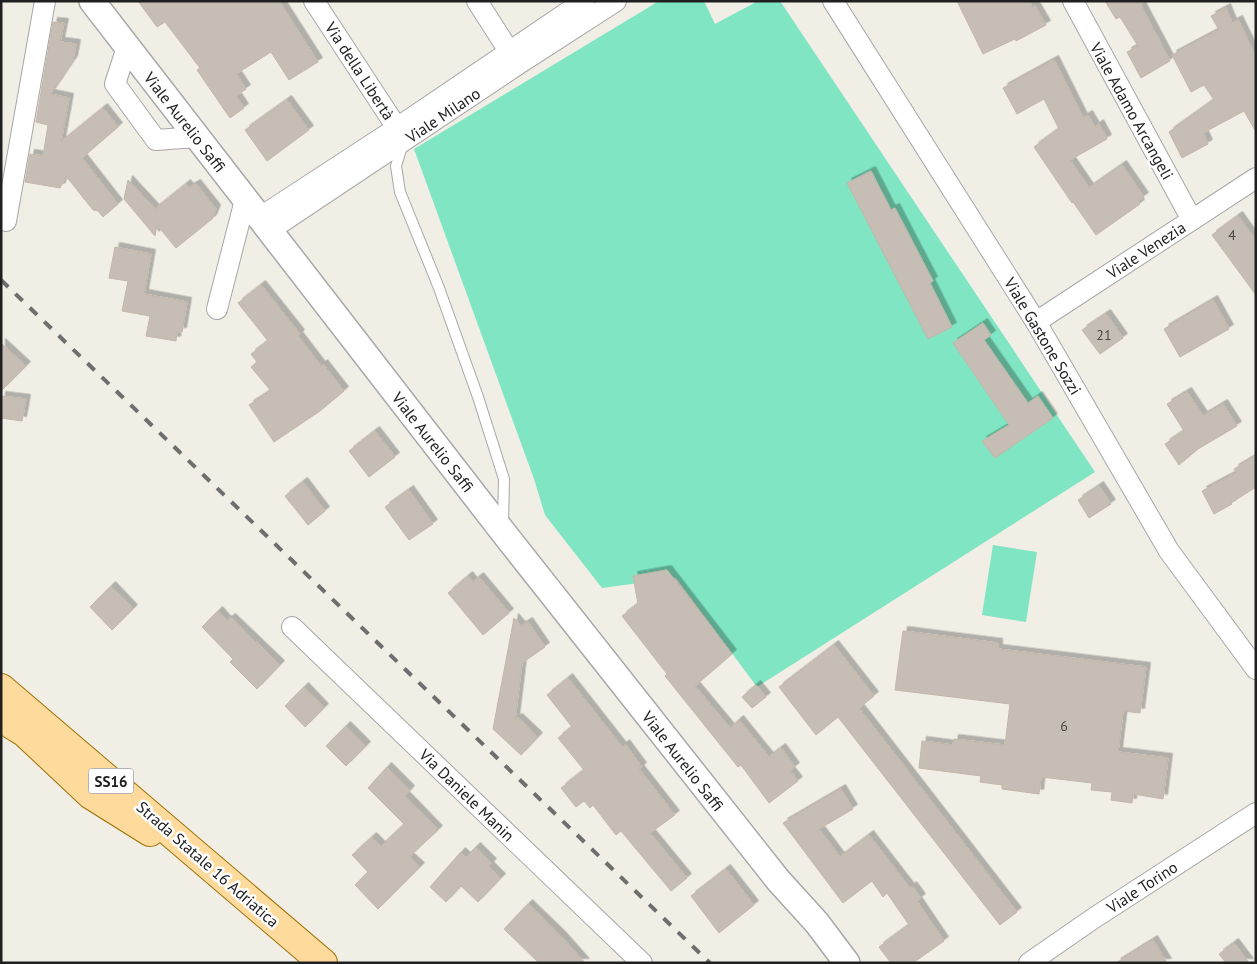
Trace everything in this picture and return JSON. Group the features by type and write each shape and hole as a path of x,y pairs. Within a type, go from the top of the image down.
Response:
{"main road":[{"path":"1,680 32,714"},
{"name":"Strada Statale 16 Adriatica","path":"1,688 323,963"},
{"path":"1,718 25,733 91,795 143,829 189,848"}],"street":[{"path":"6,221 45,1"},
{"name":"Viale Aurelio Saffi","path":"92,1 503,532 778,880 817,922 847,963"},
{"name":"Via della Libertà","path":"314,1 400,135"},
{"path":"477,1 515,57"},
{"name":"Viale Milano","path":"258,216 400,135 515,57 584,1"},
{"name":"Viale Milano","path":"515,57 616,1"},
{"name":"Viale Gastone Sozzi","path":"833,1 1036,322 1169,552 1254,664"},
{"name":"Viale Adamo Arcangeli","path":"1073,1 1192,220"},
{"path":"127,47 115,84 156,140 196,137"},
{"name":"Viale Venezia","path":"1036,322 1256,178"},
{"path":"217,309 258,216"},
{"name":"Via Daniele Manin","path":"292,627 642,963"},
{"name":"Viale Torino","path":"1029,963 1094,918 1256,813"},
{"name":"Viale Aurelio Saffi","path":"778,880 808,932 829,963"}],"lane":[{"path":"400,135 396,166 400,192 439,288 475,388 504,479 503,532"}],"green space":[{"path":"659,1 704,1 715,24 758,1 780,1 1095,472 757,687 676,578 602,588 545,515 534,479 414,149"},
{"path":"993,545 1037,552 1026,622 982,615"}],"building":[{"path":"138,1 279,1 318,62 289,80 271,52 236,74 246,89 236,96 244,108 230,118 197,70 200,68 165,22 157,27"},
{"path":"957,1 1030,1 1032,7 1035,6 1046,25 1016,41 1015,39 983,54"},
{"path":"1105,1 1145,1 1140,4 1170,61 1141,78 1127,52 1138,46 1120,17 1116,19"},
{"path":"1226,8 1232,23 1238,20 1256,57 1256,132 1244,111 1203,133 1208,144 1182,158 1169,132 1214,100 1204,85 1191,92 1172,55 1219,30 1211,16"},
{"path":"53,22 64,23 60,42 76,44 73,60 50,94 69,98 61,142 103,108 118,127 82,158 118,204 103,217 98,211 93,210 66,176 60,188 25,182 30,154 43,156 48,125 36,122"},
{"path":"1054,60 1083,118 1088,115 1095,127 1099,124 1107,139 1070,160 1089,188 1122,165 1144,197 1138,201 1140,204 1096,235 1034,147 1059,129 1044,99 1017,114 1003,88"},
{"path":"287,100 309,130 267,161 245,130"},
{"path":"871,171 891,210 895,208 933,281 930,283 952,327 928,339 847,183"},
{"path":"128,180 155,209 186,184 189,188 196,184 216,209 212,219 176,248 157,225 155,236 124,199"},
{"path":"1238,216 1256,241 1256,295 1212,235"},
{"path":"115,247 151,254 144,294 187,302 182,332 177,332 176,341 146,336 150,316 122,311 128,281 109,278"},
{"path":"261,285 300,334 298,336 321,366 323,364 344,391 320,411 274,442 249,405 271,391 251,367 257,362 251,354 268,341 238,303"},
{"path":"1213,300 1229,329 1180,357 1164,329"},
{"path":"1106,314 1123,338 1100,354 1082,330"},
{"path":"983,323 991,335 984,340 1028,403 1038,396 1053,418 995,458 982,441 1009,425 953,343"},
{"path":"1,343 26,366 1,391"},
{"path":"1187,392 1203,416 1223,404 1237,426 1198,449 1179,465 1165,444 1184,431 1167,404"},
{"path":"1,396 26,399 22,421 1,418"},
{"path":"375,431 395,457 369,477 349,451"},
{"path":"1256,456 1256,487 1214,514 1202,491 1236,473 1234,469"},
{"path":"303,482 325,511 308,525 285,496"},
{"path":"1099,486 1111,504 1089,518 1078,500"},
{"path":"409,490 433,524 409,540 385,507"},
{"path":"667,570 732,654 695,686 730,728 739,720 769,757 781,748 795,767 790,771 798,781 769,803 741,765 738,767 665,676 667,674 622,616 638,604 633,576"},
{"path":"468,576 473,582 479,577 509,613 483,635 448,593"},
{"path":"111,586 133,609 112,630 90,607"},
{"path":"218,611 227,621 231,618 280,665 257,689 230,662 233,659 202,627"},
{"path":"514,618 521,626 528,622 545,647 522,663 515,720 518,718 538,737 521,755 493,729"},
{"path":"903,631 998,643 998,649 1146,667 1140,713 1123,711 1118,752 1168,758 1163,799 1133,794 1132,803 1111,800 1112,792 1091,790 1092,783 1041,777 1039,794 1002,789 1002,785 980,782 981,776 919,768 922,741 953,745 954,739 1005,745 1010,704 895,690"},
{"path":"834,645 874,696 859,708 1017,912 1000,925 838,717 816,735 779,687"},
{"path":"568,678 622,747 625,744 642,767 639,769 675,815 650,833 687,878 671,891 621,831 616,835 593,805 590,808 584,801 576,807 561,788 584,770 558,738 572,727 547,695"},
{"path":"756,685 766,697 752,708 742,697"},
{"path":"304,687 324,708 305,727 285,706"},
{"path":"346,726 366,746 346,766 326,746"},
{"path":"387,767 410,790 405,796 438,830 409,857 420,867 378,909 355,885 368,872 352,855 372,837 381,846 404,824 368,788"},
{"path":"841,789 853,809 819,829 840,857 869,835 910,888 912,886 921,898 917,901 944,941 913,963 891,963 879,947 909,925 887,893 883,897 872,881 843,903 783,823"},
{"path":"476,847 492,863 489,866 501,878 478,902 461,886 446,902 430,887 461,852 466,857"},
{"path":"726,869 754,905 719,933 691,896"},
{"path":"528,904 585,963 539,963 504,929"},
{"path":"1153,940 1167,963 1116,963"},
{"path":"1234,943 1249,963 1226,963 1219,954"}],"railway":[{"path":"1,280 710,963"}]}
